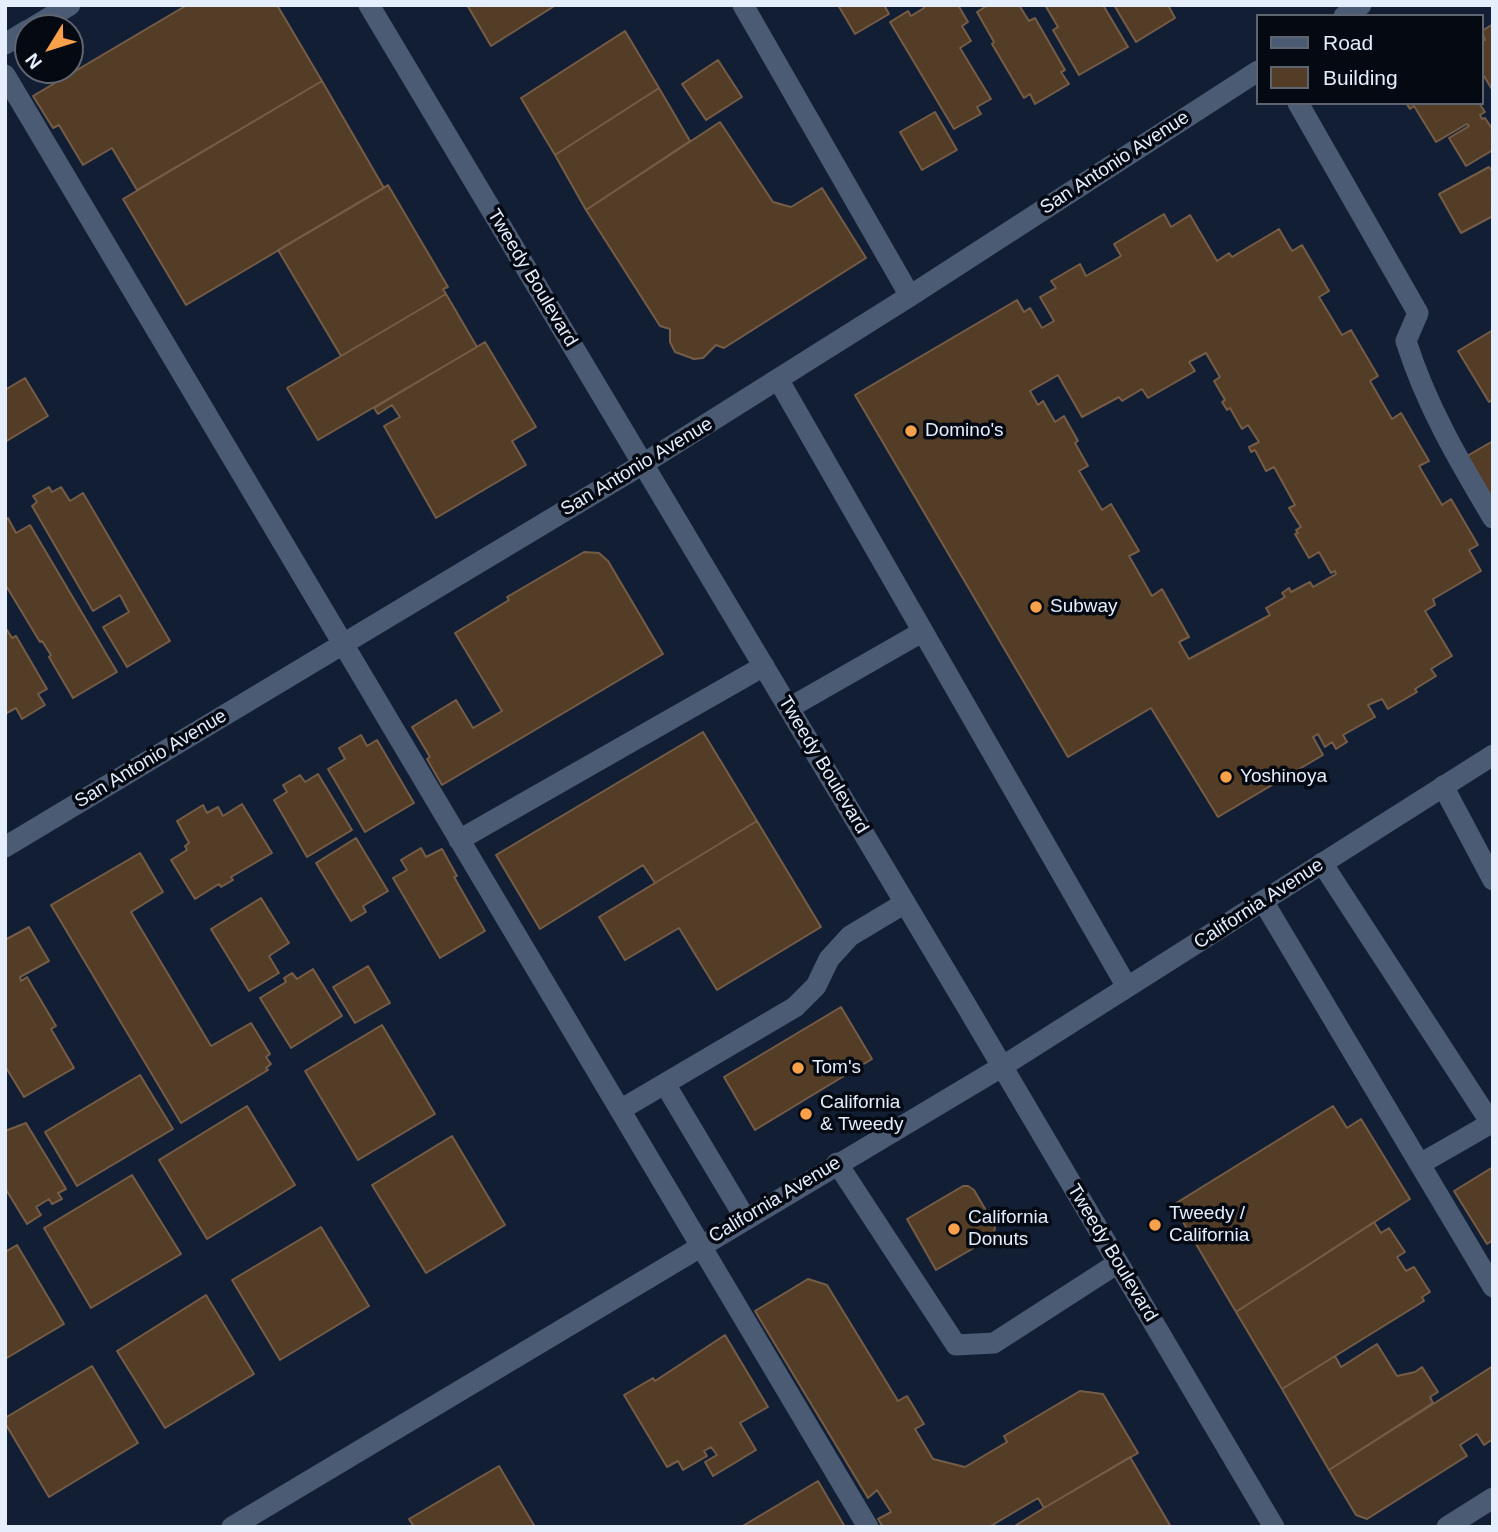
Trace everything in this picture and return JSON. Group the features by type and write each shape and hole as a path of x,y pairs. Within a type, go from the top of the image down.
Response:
{"main road":[{"name":"Tweedy Boulevard","path":"369,5 1003,1066 1274,1527"},
{"path":"743,5 910,296"},
{"name":"San Antonio Avenue","path":"5,847 643,464 910,296 1256,72"},
{"path":"5,75 868,1527"},
{"path":"1299,105 1418,313 1406,341 1415,369 1435,415 1493,518"},
{"path":"778,379 1127,987"},
{"path":"789,708 922,632"},
{"path":"459,840 764,666"},
{"name":"California Avenue","path":"232,1527 1003,1066 1493,755"},
{"path":"1443,786 1493,880"},
{"path":"1322,863 1492,1122 1420,1164"},
{"path":"1263,901 1493,1287"},
{"path":"620,1111 795,1007 816,986 829,959 850,936 905,903"},
{"path":"665,1084 745,1218"},
{"path":"837,1163 956,1345 994,1343 1118,1263"},
{"path":"1447,1527 1493,1498"}],"building":[{"path":"187,5 277,5 322,81 137,190 112,148 83,165 59,125 53,128 33,96 53,84 84,84 84,66"},
{"path":"467,5 556,5 491,46"},
{"path":"838,5 884,5 889,14 855,34"},
{"path":"923,5 958,5 968,22 962,26 971,41 960,48 991,99 977,107 981,114 954,129 890,22 908,11 911,16 924,8"},
{"path":"988,5 1019,5 1029,21 1035,18 1065,70 1061,72 1069,84 1035,104 1030,94 1024,98 992,44 994,42 977,12"},
{"path":"1045,5 1103,5 1128,47 1079,75 1053,30 1058,27"},
{"path":"1114,5 1168,5 1175,18 1136,42"},
{"path":"1493,24 1493,91 1484,76 1484,30"},
{"path":"625,31 659,88 555,155 521,98"},
{"path":"718,60 742,97 706,120 682,84"},
{"path":"322,81 384,188 186,305 123,199"},
{"path":"659,88 690,141 586,210 555,155"},
{"path":"1407,105 1480,105 1485,112 1480,115 1482,119 1485,118 1493,130 1493,150 1466,166 1449,138 1469,126 1467,124 1436,142 1414,106 1410,109"},
{"path":"935,112 957,150 922,170 900,132"},
{"path":"720,122 773,202 791,207 822,188 866,258 724,348 716,345 703,358 694,359 675,352 670,342 670,329 660,326 586,210"},
{"path":"1489,167 1493,172 1493,216 1461,233 1439,194"},
{"path":"388,185 448,287 443,289 446,294 341,356 278,250"},
{"path":"1164,214 1171,227 1190,215 1217,261 1229,253 1232,257 1279,229 1292,251 1302,245 1329,291 1319,297 1342,335 1351,330 1378,376 1370,381 1392,419 1401,413 1429,461 1419,466 1442,505 1451,499 1478,545 1469,550 1481,571 1433,599 1435,605 1425,611 1452,656 1431,669 1436,676 1415,689 1417,692 1388,709 1382,699 1368,705 1375,717 1343,735 1347,742 1336,749 1332,742 1325,747 1318,734 1313,737 1323,755 1218,817 1151,708 1068,757 855,395 1017,300 1024,312 1030,308 1042,328 1054,321 1040,297 1056,288 1051,281 1080,264 1086,276 1121,256 1114,244","holes":["1206,353 1220,377 1214,381 1225,400 1222,402 1227,410 1230,408 1242,429 1248,425 1259,442 1249,447 1251,452 1255,450 1266,471 1274,467 1295,505 1289,508 1301,527 1295,534 1309,558 1319,552 1331,573 1335,571 1336,574 1313,587 1310,582 1291,592 1289,588 1282,593 1285,597 1266,608 1270,615 1189,659 1179,642 1189,637 1162,589 1152,596 1129,556 1139,551 1111,504 1102,510 1079,471 1088,466 1064,416 1055,422 1043,401 1038,405 1030,391 1058,375 1082,417 1119,397 1122,401 1142,389 1148,398 1195,371 1189,362"]},
{"path":"446,294 477,347 318,440 287,388"},
{"path":"1493,330 1493,399 1489,402 1458,351"},
{"path":"485,342 536,427 512,441 526,465 436,518 384,426 400,417 392,405 378,414 374,408"},
{"path":"25,378 48,416 5,442 5,390"},
{"path":"1493,441 1493,500 1467,456"},
{"path":"49,487 52,492 61,487 70,501 83,493 170,641 127,667 103,627 129,612 120,595 93,611 32,506 37,502 33,496"},
{"path":"8,518 16,533 30,525 117,672 73,698 49,657 51,655 42,641 40,642 5,584 5,520"},
{"path":"584,552 599,553 608,561 663,654 442,785 427,759 430,757 412,727 456,700 473,728 502,711 455,633 509,600 507,597"},
{"path":"5,627 12,638 16,636 47,689 38,694 45,705 22,719 16,708 5,714"},
{"path":"703,732 757,821 655,883 643,865 540,929 496,855"},
{"path":"361,735 367,746 377,740 414,803 365,832 328,769 345,759 339,748"},
{"path":"318,774 352,830 307,857 274,800 287,792 283,785 300,775 305,782"},
{"path":"242,804 272,853 231,877 233,880 221,887 219,884 195,899 171,860 187,850 185,846 189,843 177,821 203,805 207,813 218,807 223,816"},
{"path":"757,821 821,927 717,990 679,928 625,960 599,917"},
{"path":"356,838 388,891 363,906 366,912 351,921 316,863"},
{"path":"421,848 426,857 442,849 457,876 454,877 485,931 440,958 393,878 407,870 401,860"},
{"path":"140,853 163,892 131,912 211,1046 251,1023 270,1054 266,1057 271,1064 266,1068 268,1070 181,1123 51,905"},
{"path":"261,898 289,943 269,956 279,973 249,991 211,929"},
{"path":"29,927 49,961 20,977 21,981 27,977 56,1026 51,1029 74,1068 24,1097 5,1066 5,940"},
{"path":"368,966 390,1003 355,1023 333,987"},
{"path":"313,969 342,1016 291,1048 260,998 286,982 284,978 292,973 297,979"},
{"name":"Tom's","path":"841,1007 872,1059 755,1130 724,1077"},
{"path":"382,1025 435,1114 358,1160 305,1071"},
{"path":"140,1075 173,1129 77,1186 45,1132"},
{"path":"247,1106 295,1185 207,1239 159,1160"},
{"path":"1333,1106 1347,1128 1361,1119 1410,1199 1236,1312 1173,1205"},
{"path":"26,1123 66,1189 58,1193 62,1199 52,1204 49,1199 36,1207 41,1215 27,1224 5,1188 5,1131"},
{"path":"452,1136 505,1225 426,1273 372,1185"},
{"path":"1493,1167 1493,1240 1487,1244 1454,1191"},
{"path":"132,1175 181,1254 91,1308 44,1228"},
{"name":"California Donuts","path":"963,1186 974,1190 995,1226 994,1233 991,1238 936,1270 907,1219"},
{"path":"1374,1222 1381,1233 1389,1228 1405,1252 1397,1257 1406,1271 1414,1267 1430,1292 1422,1297 1424,1301 1282,1389 1236,1312"},
{"path":"321,1227 369,1306 280,1360 232,1280"},
{"path":"17,1245 64,1324 5,1359 5,1252"},
{"path":"808,1279 827,1285 898,1401 907,1396 924,1424 915,1429 933,1459 965,1467 1007,1442 1004,1436 1080,1391 1103,1394 1138,1453 1044,1508 1038,1498 989,1527 883,1527 878,1519 891,1512 877,1490 868,1498 755,1311"},
{"path":"206,1295 254,1374 165,1428 117,1351"},
{"path":"725,1335 768,1407 740,1423 756,1450 713,1476 705,1462 717,1455 711,1447 704,1451 707,1456 683,1470 678,1461 667,1467 624,1395 653,1378 655,1381"},
{"path":"1377,1344 1397,1376 1415,1372 1422,1367 1438,1392 1430,1397 1433,1403 1329,1470 1282,1389 1335,1356 1341,1367"},
{"path":"92,1366 138,1443 49,1497 5,1423 5,1418"},
{"path":"1493,1366 1493,1439 1484,1445 1477,1434 1460,1445 1467,1456 1367,1519 1356,1515 1329,1470"},
{"path":"1130,1457 1171,1527 1013,1527 1044,1508"},
{"path":"499,1466 535,1527 414,1527 409,1519"},
{"path":"818,1481 845,1527 741,1527"}],"place":[{"name":"Domino's","path":"911,431"},
{"name":"Subway","path":"1036,607"},
{"name":"Yoshinoya","path":"1226,777"},
{"name":"Tom's","path":"798,1068"},
{"name":"California & Tweedy","path":"806,1114"},
{"name":"Tweedy / California","path":"1155,1225"},
{"name":"California Donuts","path":"954,1229"}]}
